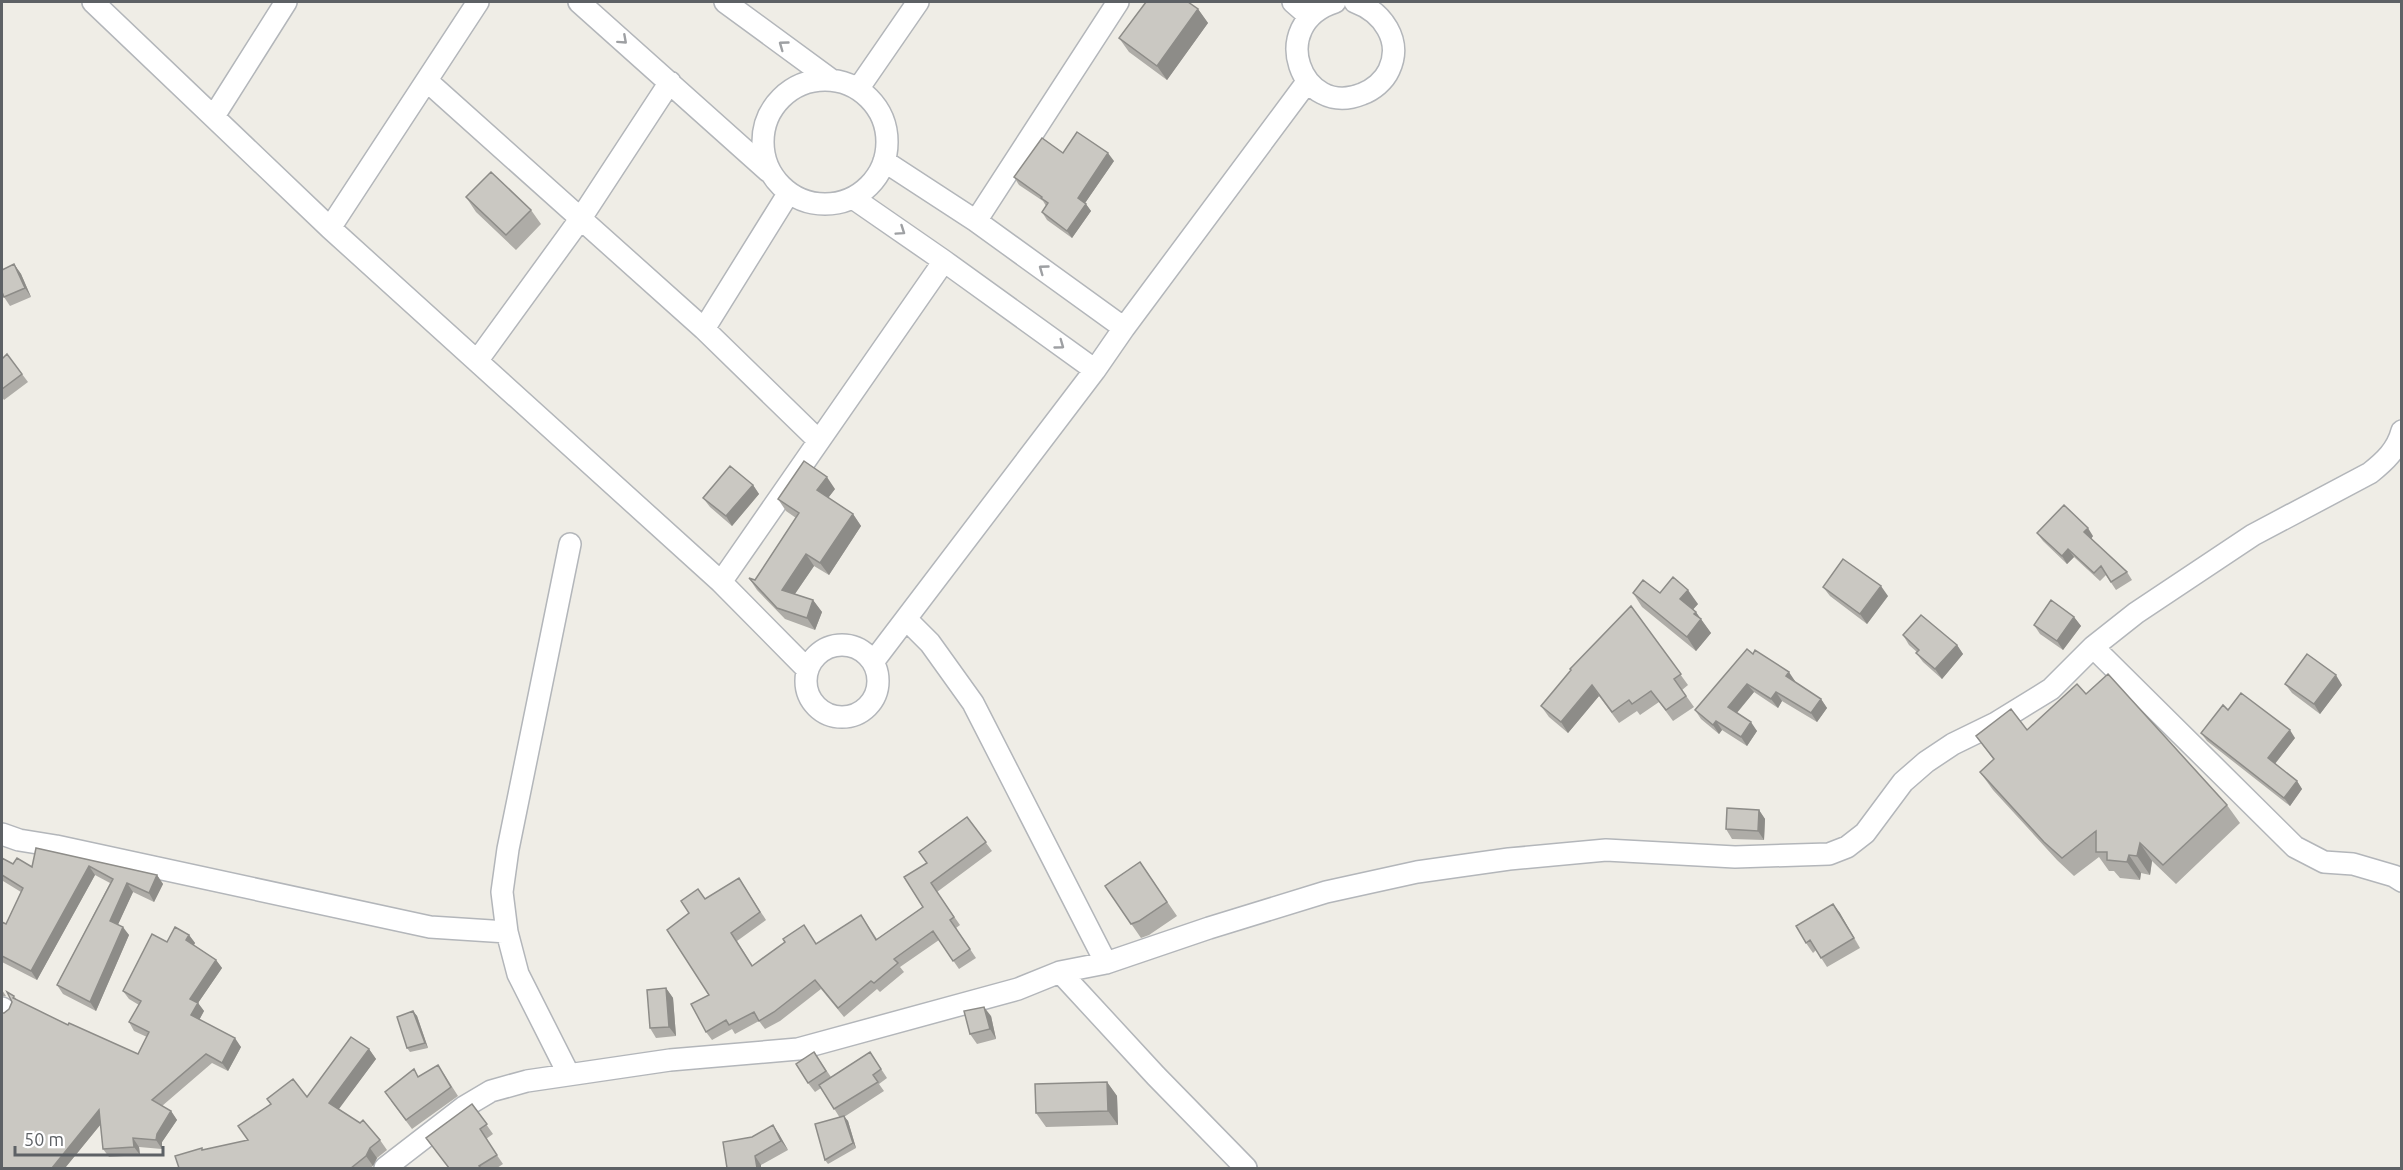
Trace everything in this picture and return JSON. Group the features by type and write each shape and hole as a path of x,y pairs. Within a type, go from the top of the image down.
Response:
{"street":[{"path":"93,2 330,228 721,582 807,669"},
{"path":"213,116 286,2"},
{"path":"330,228 478,2"},
{"path":"579,2 768,171 788,194 808,203 831,205 853,198 866,189 877,176 884,161 888,141 884,120 874,102 858,89 830,79 725,2"},
{"path":"858,89 918,2"},
{"path":"976,221 1118,2"},
{"path":"1293,2 1309,16"},
{"path":"1335,2 1322,6 1309,16 1297,36 1297,61 1307,82 1327,96 1351,98 1374,89 1389,71 1394,47 1387,24 1366,3"},
{"path":"768,171 762,150 763,128 772,107 788,91 808,81 830,79"},
{"path":"427,81 704,329 819,441"},
{"path":"477,361 581,218 670,82"},
{"path":"873,662 1095,370 1307,82"},
{"path":"884,161 976,221 1124,328"},
{"path":"704,329 788,194"},
{"path":"853,198 1095,370"},
{"path":"721,582 944,261"},
{"path":"385,1168 464,1107 491,1091 568,1073 670,1060 798,1049 1018,989 1060,972 1106,963 1326,892 1417,872 1509,859 1606,850 1735,857 1829,854 1847,847 1865,833 1903,782 1926,762 1953,744 1996,723 2051,689 2093,647 2136,613 2253,535 2370,473 2398,444 2402,431"},
{"path":"568,1073 518,974 507,932 502,892 508,849 570,544"},
{"path":"906,620 930,643 973,703 1106,963"},
{"path":"846,644 862,650 873,662 879,679 875,697 863,710 846,717 828,715 814,704 806,687 807,669 816,655 830,646 846,644"},
{"path":"2093,647 2295,847 2324,862 2353,864 2394,876 2402,881"},
{"path":"2,834 38,844 430,927 507,932"},
{"path":"1060,972 1156,1076 1246,1168"}],"building":[{"path":"1146,2 1188,2 1198,9 1157,66 1119,38"},
{"path":"1077,132 1108,153 1078,198 1086,204 1067,231 1042,212 1048,203 1014,177 1042,138 1063,153"},
{"path":"491,172 531,210 506,235 466,197"},
{"path":"14,264 25,288 4,297 2,270"},
{"path":"7,354 22,374 2,389 2,359"},
{"path":"804,461 827,477 817,490 853,514 820,563 806,554 782,590 813,600 807,618 777,608 749,578 755,580 799,513 778,499"},
{"path":"730,466 753,485 726,516 703,498"},
{"path":"2064,505 2088,528 2084,532 2127,572 2111,582 2101,566 2094,573 2068,549 2062,556 2037,533"},
{"path":"1843,559 1881,586 1860,614 1823,587"},
{"path":"1673,577 1688,590 1680,599 1701,619 1687,637 1633,593 1643,580 1660,593"},
{"path":"2051,600 2074,617 2057,641 2034,625"},
{"path":"1631,606 1681,674 1674,679 1686,696 1666,710 1651,691 1632,704 1629,700 1612,712 1592,685 1561,722 1541,706 1570,669"},
{"path":"1921,615 1957,645 1935,669 1916,653 1919,650 1903,635"},
{"path":"1747,649 1753,654 1755,650 1789,672 1786,676 1821,699 1811,713 1776,692 1771,699 1747,684 1728,707 1751,722 1741,737 1716,721 1713,725 1695,710"},
{"path":"2307,654 2336,675 2314,704 2285,684"},
{"path":"2108,674 2227,805 2163,865 2140,843 2137,856 2129,855 2127,862 2107,860 2107,852 2096,852 2096,831 2062,858 2044,842 1980,772 1994,759 1976,736 2011,709 2027,730 2077,684 2086,694"},
{"path":"2241,693 2290,730 2268,758 2297,781 2284,798 2201,733 2223,705 2228,710"},
{"path":"1727,808 1759,810 1758,831 1726,829"},
{"path":"967,817 986,842 931,883 954,917 950,920 970,949 953,961 933,931 894,959 898,963 874,983 871,981 838,1008 815,980 759,1021 754,1012 729,1025 726,1020 706,1032 691,1004 709,995 667,930 689,913 681,901 698,889 705,899 739,878 760,912 731,933 752,966 785,942 783,939 804,925 816,944 861,915 876,940 923,907 904,877 927,863 919,852"},
{"path":"36,848 157,875 149,893 127,883 110,921 123,927 90,1002 57,985 113,879 89,866 31,971 2,956 2,922 6,924 23,888 2,875 2,858 13,864 17,858 32,867"},
{"path":"1140,862 1167,902 1131,924 1105,886"},
{"path":"1833,904 1854,938 1821,958 1810,940 1806,943 1796,926"},
{"path":"175,927 189,935 186,940 216,960 190,999 198,1003 191,1015 235,1038 222,1063 206,1054 152,1100 171,1111 157,1134 156,1140 133,1138 134,1147 103,1149 99,1110 52,1168 2,1168 2,1013 9,1009 12,1002 7,992 14,996 13,998 68,1025 69,1023 138,1054 149,1032 129,1022 141,1001 123,991 152,934 167,942"},
{"path":"666,988 669,1027 650,1028 647,990"},
{"path":"984,1007 990,1029 970,1034 964,1011"},
{"path":"413,1011 425,1043 407,1048 397,1017"},
{"path":"351,1037 369,1049 329,1103 360,1123 363,1120 380,1140 351,1168 179,1168 175,1156 202,1148 202,1150 248,1140 238,1126 271,1104 267,1099 293,1079 307,1097"},
{"path":"814,1052 826,1071 808,1083 796,1064"},
{"path":"870,1052 881,1069 873,1075 878,1082 834,1109 819,1085"},
{"path":"438,1065 451,1087 406,1120 385,1092 414,1069 418,1077"},
{"path":"1107,1082 1108,1111 1036,1113 1035,1084"},
{"path":"472,1104 487,1124 480,1129 497,1155 479,1166 481,1168 449,1168 426,1138"},
{"path":"844,1116 853,1143 825,1160 815,1124"},
{"path":"773,1125 781,1141 755,1156 757,1168 727,1168 723,1142 752,1137"}]}
